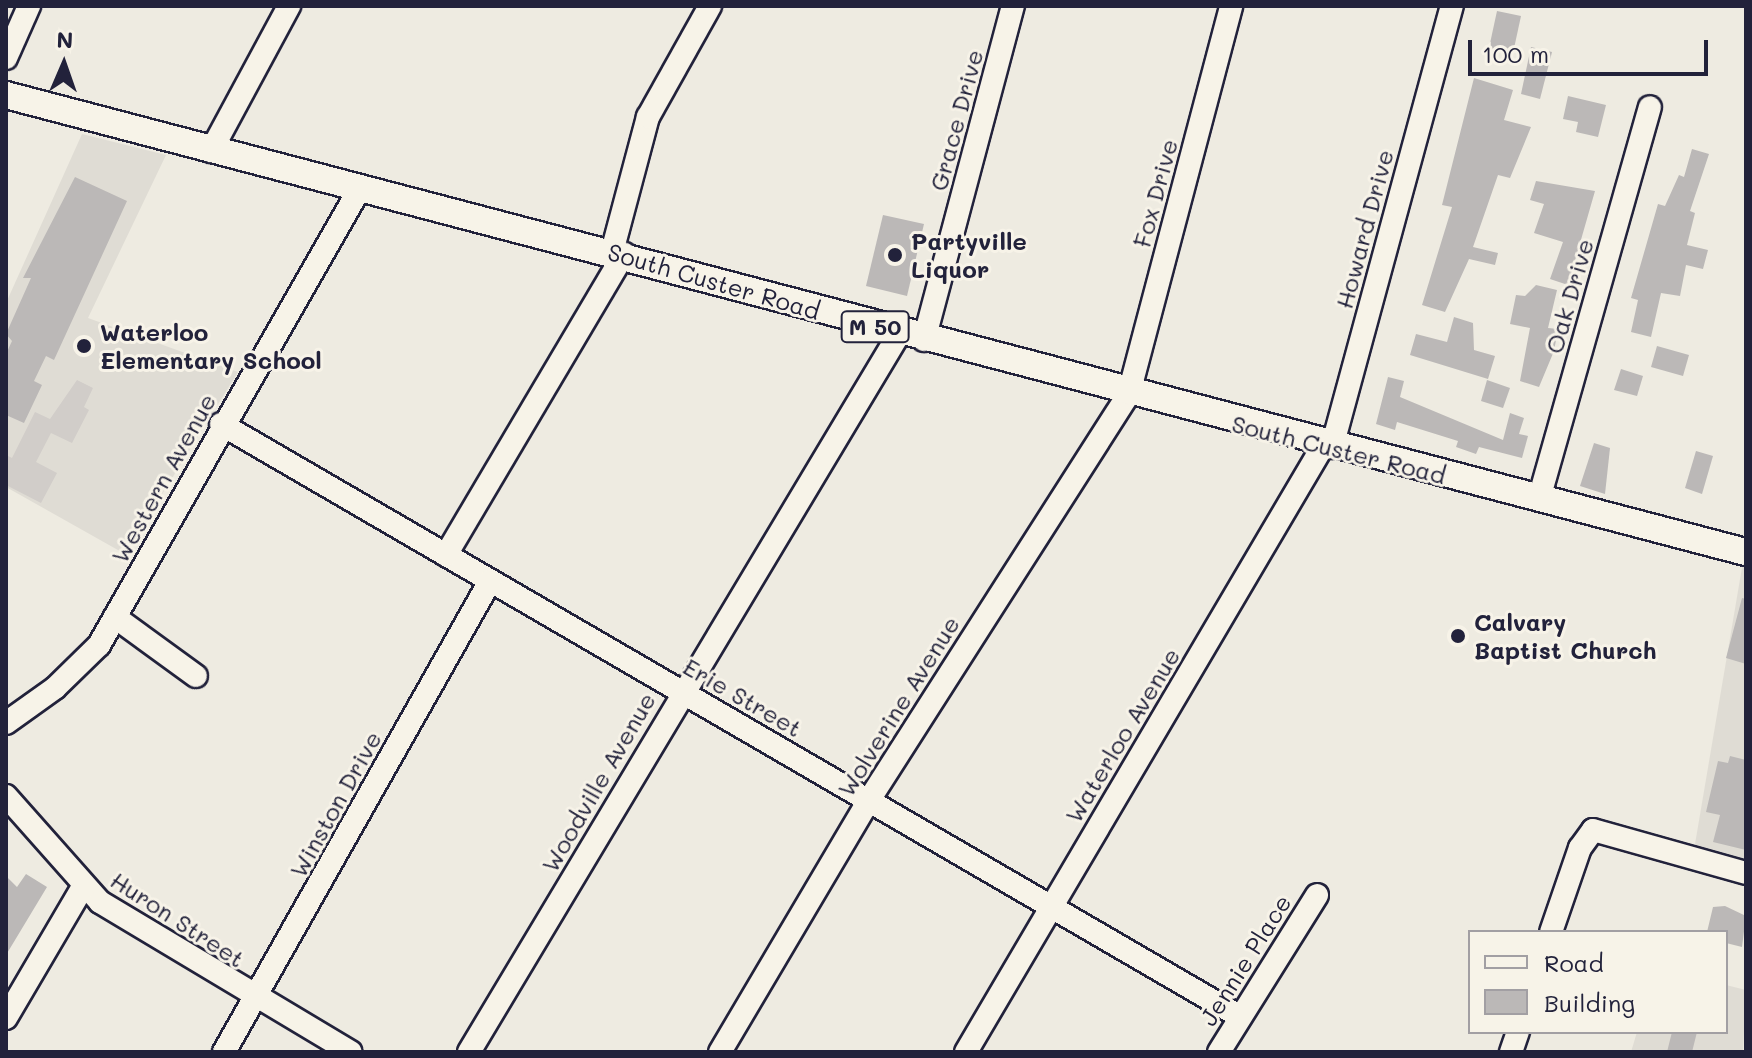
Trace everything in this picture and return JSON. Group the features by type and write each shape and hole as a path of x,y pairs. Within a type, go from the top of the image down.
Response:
{"main road":[{"name":"South Custer Road","path":"6,95 359,190 618,253 899,334 1746,552"}],"street":[{"path":"6,58 29,6"},
{"path":"211,151 289,6"},
{"path":"446,555 618,253 648,117 710,6"},
{"name":"Grace Drive","path":"924,340 1013,6"},
{"name":"Fox Drive","path":"1129,393 1231,6"},
{"name":"Howard Drive","path":"1328,446 1449,16"},
{"name":"Oak Drive","path":"1539,499 1650,107"},
{"name":"Western Avenue","path":"6,723 86,659 115,617 221,424 359,190"},
{"name":"Woodville Avenue","path":"469,1052 681,690 899,334"},
{"name":"Wolverine Avenue","path":"720,1052 869,800 1129,393"},
{"name":"Erie Street","path":"221,424 1239,1016"},
{"name":"Waterloo Avenue","path":"966,1052 1328,446"},
{"name":"Winston Drive","path":"224,1052 490,581"},
{"path":"115,617 196,676"},
{"name":"Huron Street","path":"6,796 83,887 255,998 351,1052"},
{"path":"1552,930 1580,848 1593,830 1746,873"},
{"path":"6,1018 83,887"},
{"name":"Jennie Place","path":"1219,1052 1317,895"}],"shaded area":[{"name":"Waterloo Elementary School","path":"82,134 166,155 88,318 238,372 125,554 6,487 6,303"},
{"path":"77,380 93,388 84,407 89,410 72,443 51,433 36,462 57,473 41,503 6,485 6,455 12,458 35,412 50,419"},
{"path":"1746,544 1746,864 1694,850"},
{"path":"1728,986 1746,990 1743,1052 1631,1052 1636,1034 1728,1034"}],"building":[{"path":"1497,11 1521,16 1513,53 1489,48"},
{"path":"1531,47 1552,52 1540,99 1521,94"},
{"path":"1474,78 1513,90 1504,120 1531,127 1510,178 1498,175 1473,247 1498,253 1495,265 1469,259 1445,312 1422,305 1452,207 1442,205"},
{"path":"1568,96 1606,105 1598,137 1576,132 1578,122 1563,119"},
{"path":"1692,149 1709,154 1690,211 1695,213 1687,245 1708,250 1703,269 1686,265 1680,296 1661,293 1651,337 1631,332 1638,300 1631,298 1658,204 1665,206 1679,175 1684,177"},
{"path":"75,177 127,201 54,360 46,356 34,381 42,385 24,423 6,415 6,354 12,341 6,334 31,278 23,278"},
{"path":"1536,181 1595,191 1568,285 1550,279 1563,242 1534,233 1544,204 1530,200"},
{"name":"Partyville Liquor","path":"883,215 924,224 907,296 866,286"},
{"path":"1536,285 1557,290 1548,328 1558,329 1554,351 1539,387 1520,381 1530,328 1510,324 1516,295 1525,296"},
{"path":"1454,317 1473,323 1474,350 1495,356 1488,379 1410,355 1416,334 1447,342"},
{"path":"1657,346 1689,355 1683,376 1651,367"},
{"path":"1621,369 1643,376 1637,396 1614,390"},
{"path":"1388,377 1404,381 1400,397 1503,440 1510,413 1524,418 1519,434 1528,436 1522,458 1479,447 1476,454 1456,447 1458,441 1397,422 1395,430 1376,424"},
{"path":"1487,380 1510,388 1503,408 1481,401"},
{"path":"1594,443 1610,448 1605,494 1580,486"},
{"path":"1696,451 1713,456 1702,494 1685,488"},
{"path":"1742,598 1746,599 1746,664 1726,658"},
{"path":"1730,756 1746,760 1746,850 1713,842 1720,815 1706,812 1718,761 1728,763"},
{"path":"26,874 47,887 6,955 6,876 17,887"},
{"path":"1725,906 1746,916 1742,947 1728,944 1728,930 1707,930 1713,907"},
{"path":"1672,1034 1696,1034 1692,1052 1667,1052"}],"place":[{"name":"Partyville Liquor","path":"895,255"},
{"name":"Waterloo Elementary School","path":"84,346"},
{"name":"Calvary Baptist Church","path":"1458,636"}]}
